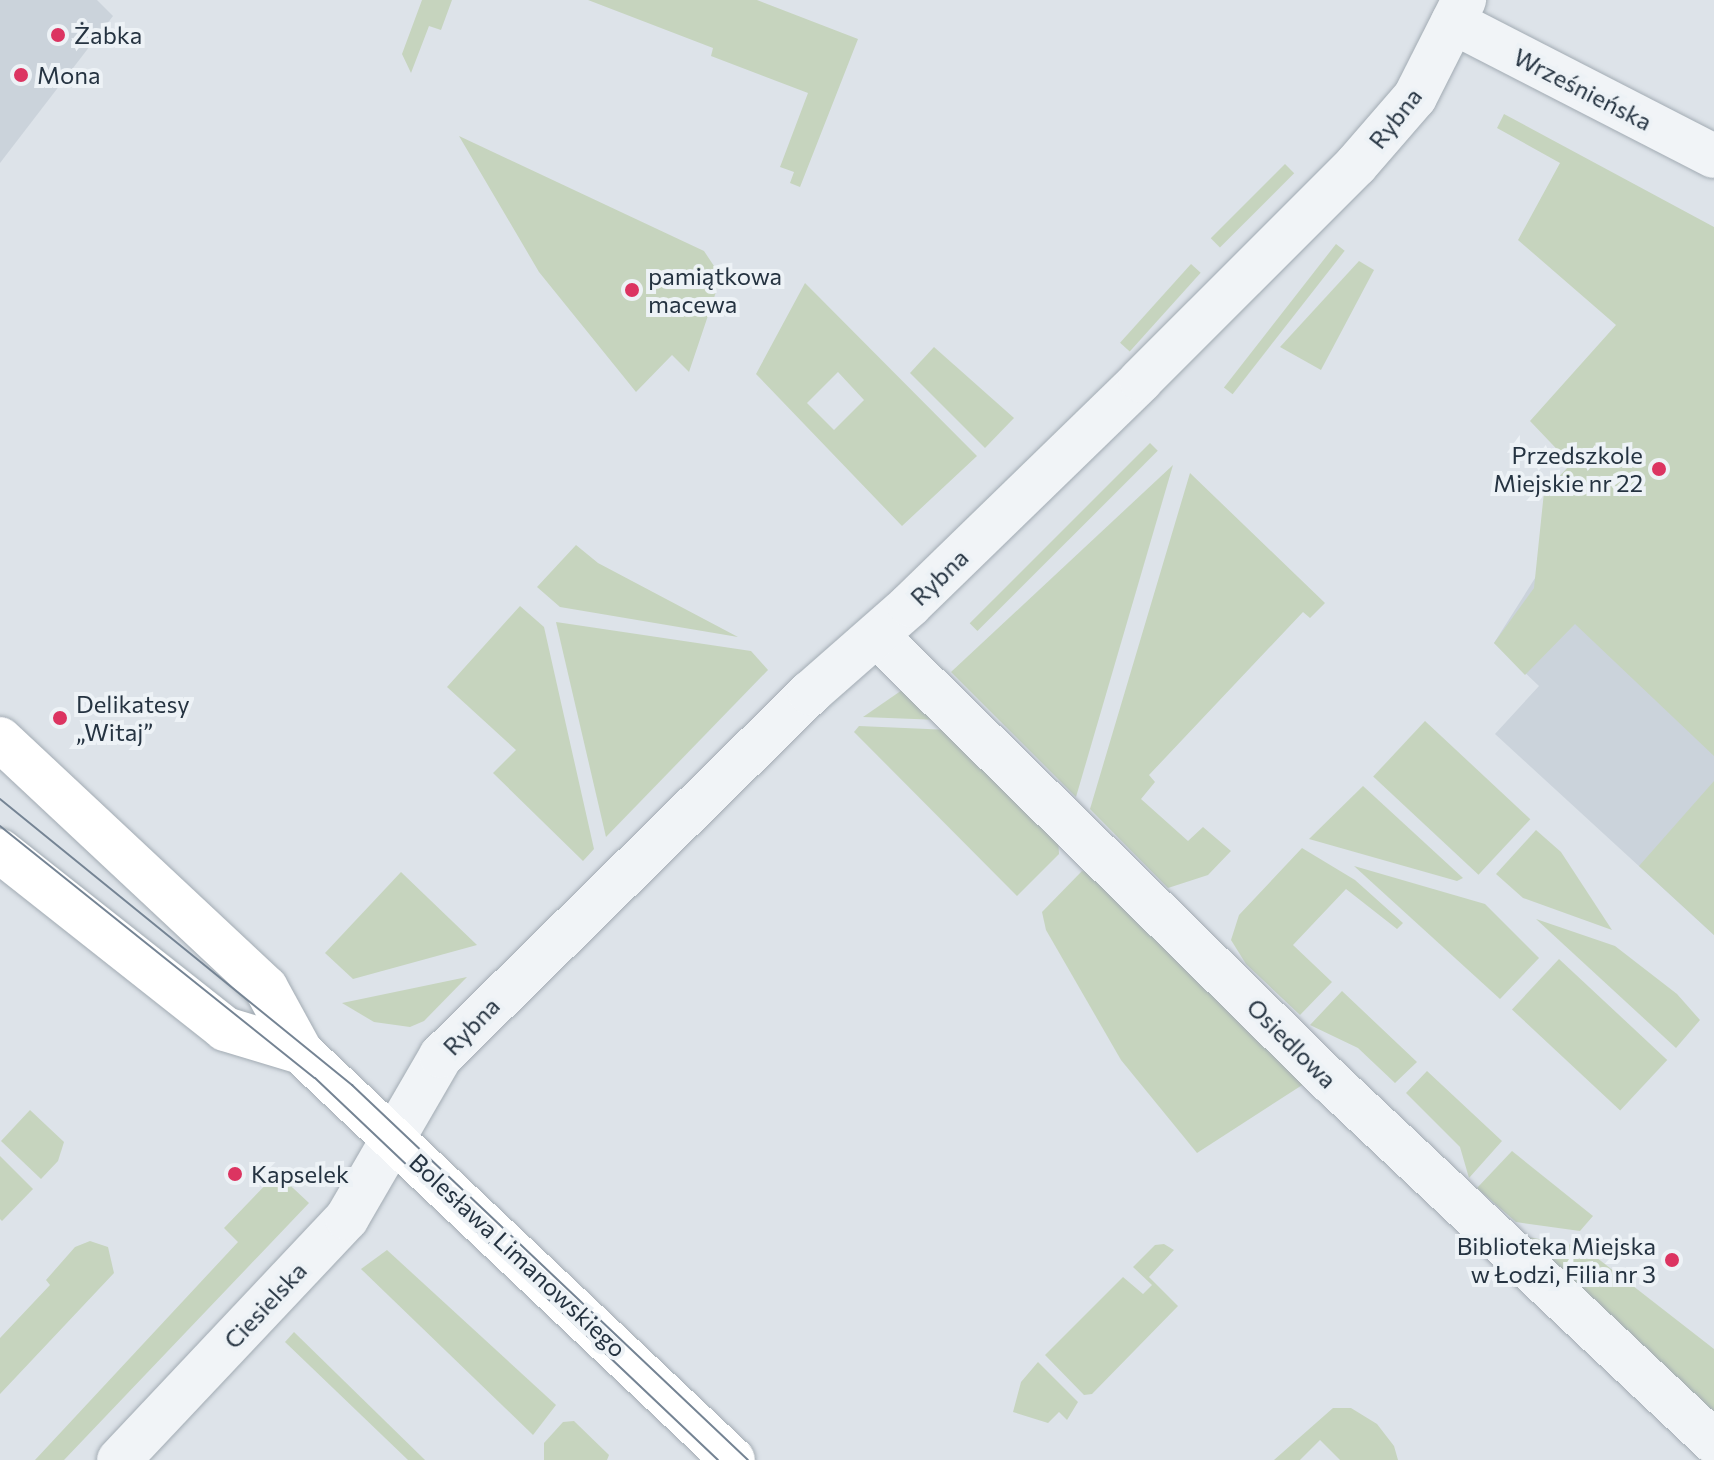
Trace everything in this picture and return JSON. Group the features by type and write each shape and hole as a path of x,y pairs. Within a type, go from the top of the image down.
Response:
{"street":[{"name":"Wrześnieńska","path":"1459,11 1714,156"},
{"name":"Rybna","path":"394,1138 441,1056 810,693 877,636 1356,165 1405,112 1459,11"},
{"name":"Osiedlowa","path":"877,636 1330,1081 1714,1442"},
{"name":"Bolesława Limanowskiego","path":"0,739 266,988 301,1052 733,1460"},
{"name":"Bolesława Limanowskiego","path":"0,851 225,1029 301,1052"},
{"name":"Ciesielska","path":"119,1460 347,1218 394,1138"}],"shaded area":[{"path":"0,0 97,0 113,16 0,163"},
{"name":"Przedszkole Miejskie nr 22","path":"1714,295 1714,935 1495,734 1539,686 1494,643"}],"green space":[{"path":"422,0 452,0 441,30 429,26 411,73 402,54"},
{"path":"588,0 757,0 858,39 800,187 790,183 794,172 780,167 808,93 711,56 713,48"},
{"path":"1504,114 1714,227 1714,756 1575,624 1525,675 1494,643 1534,588 1544,492 1571,464 1530,421 1616,325 1518,240 1560,163 1497,128"},
{"path":"459,136 704,251 718,272 718,286 689,372 672,355 636,392 539,272"},
{"path":"1285,164 1294,173 1220,247 1211,238"},
{"path":"1336,244 1345,251 1233,394 1224,387"},
{"path":"1359,261 1374,270 1321,370 1280,347"},
{"path":"1191,264 1201,273 1130,351 1120,343"},
{"path":"805,283 977,456 902,526 756,374","holes":["838,372 864,400 834,430 807,403"]},
{"path":"934,347 1014,418 985,448 910,373"},
{"path":"1150,443 1158,451 977,631 970,623"},
{"path":"1173,465 1076,797 951,672"},
{"path":"1190,473 1325,603 1310,618 1303,612 1149,775 1155,782 1141,799 1188,841 1203,827 1231,851 1208,875 1168,888 1090,809"},
{"path":"576,545 598,563 738,637 560,607 537,587"},
{"path":"520,606 544,627 594,849 583,861 493,773 516,750 447,687"},
{"path":"556,622 751,651 768,670 606,837"},
{"path":"905,688 940,720 863,717"},
{"path":"1425,721 1530,819 1478,875 1373,777"},
{"path":"859,726 950,730 1058,839 1059,854 1017,896 854,732"},
{"path":"1714,781 1714,935 1639,866"},
{"path":"1363,786 1463,878 1457,881 1309,839"},
{"path":"1536,830 1561,852 1612,930 1523,898 1496,874"},
{"path":"1302,848 1355,880 1403,923 1397,929 1346,889 1293,945 1332,982 1300,1015 1246,964 1231,940 1239,915"},
{"path":"1354,866 1485,904 1539,958 1500,999"},
{"path":"1082,871 1104,876 1310,1080 1197,1153 1121,1060 1046,930 1042,912"},
{"path":"401,872 477,945 353,979 325,953"},
{"path":"1536,919 1615,946 1677,994 1700,1020 1676,1048"},
{"path":"1559,959 1667,1060 1620,1110 1512,1009"},
{"path":"467,977 424,1021 410,1027 374,1022 342,1003"},
{"path":"1342,991 1417,1062 1395,1083 1358,1048 1310,1025"},
{"path":"1427,1071 1502,1141 1469,1178 1460,1147 1406,1093"},
{"path":"30,1110 64,1142 58,1161 41,1179 1,1141"},
{"path":"1512,1151 1593,1216 1580,1231 1516,1222 1477,1188"},
{"path":"0,1156 33,1189 2,1221 0,1219"},
{"path":"277,1173 309,1203 64,1460 35,1460 238,1242 224,1228"},
{"path":"1511,1234 1583,1247 1714,1349 1714,1412"},
{"path":"90,1241 108,1247 114,1273 0,1394 0,1338 50,1285 46,1280 75,1247"},
{"path":"1164,1244 1174,1250 1149,1277 1178,1306 1092,1394 1084,1395 1045,1355 1123,1277 1143,1294 1152,1285 1133,1267 1155,1245"},
{"path":"387,1250 556,1405 533,1435 361,1269"},
{"path":"294,1332 425,1460 408,1460 285,1342"},
{"path":"1038,1362 1078,1402 1067,1420 1059,1412 1048,1423 1013,1412 1021,1382"},
{"path":"1333,1408 1351,1408 1377,1424 1394,1446 1398,1460 1340,1460 1320,1440 1300,1460 1274,1460"},
{"path":"574,1421 609,1455 607,1460 544,1460 544,1443 563,1422"}],"tram line":[{"path":"0,799 352,1085 748,1460"},
{"path":"0,826 315,1078 718,1460"}],"place":[{"name":"Żabka","path":"58,35"},
{"name":"Mona","path":"21,75"},
{"name":"pamiątkowa macewa","path":"632,290"},
{"name":"Przedszkole Miejskie nr 22","path":"1659,469"},
{"name":"Delikatesy „Witaj”","path":"60,718"},
{"name":"Kapselek","path":"235,1174"},
{"name":"Biblioteka Miejska w Łodzi, Filia nr 3","path":"1672,1260"}]}
